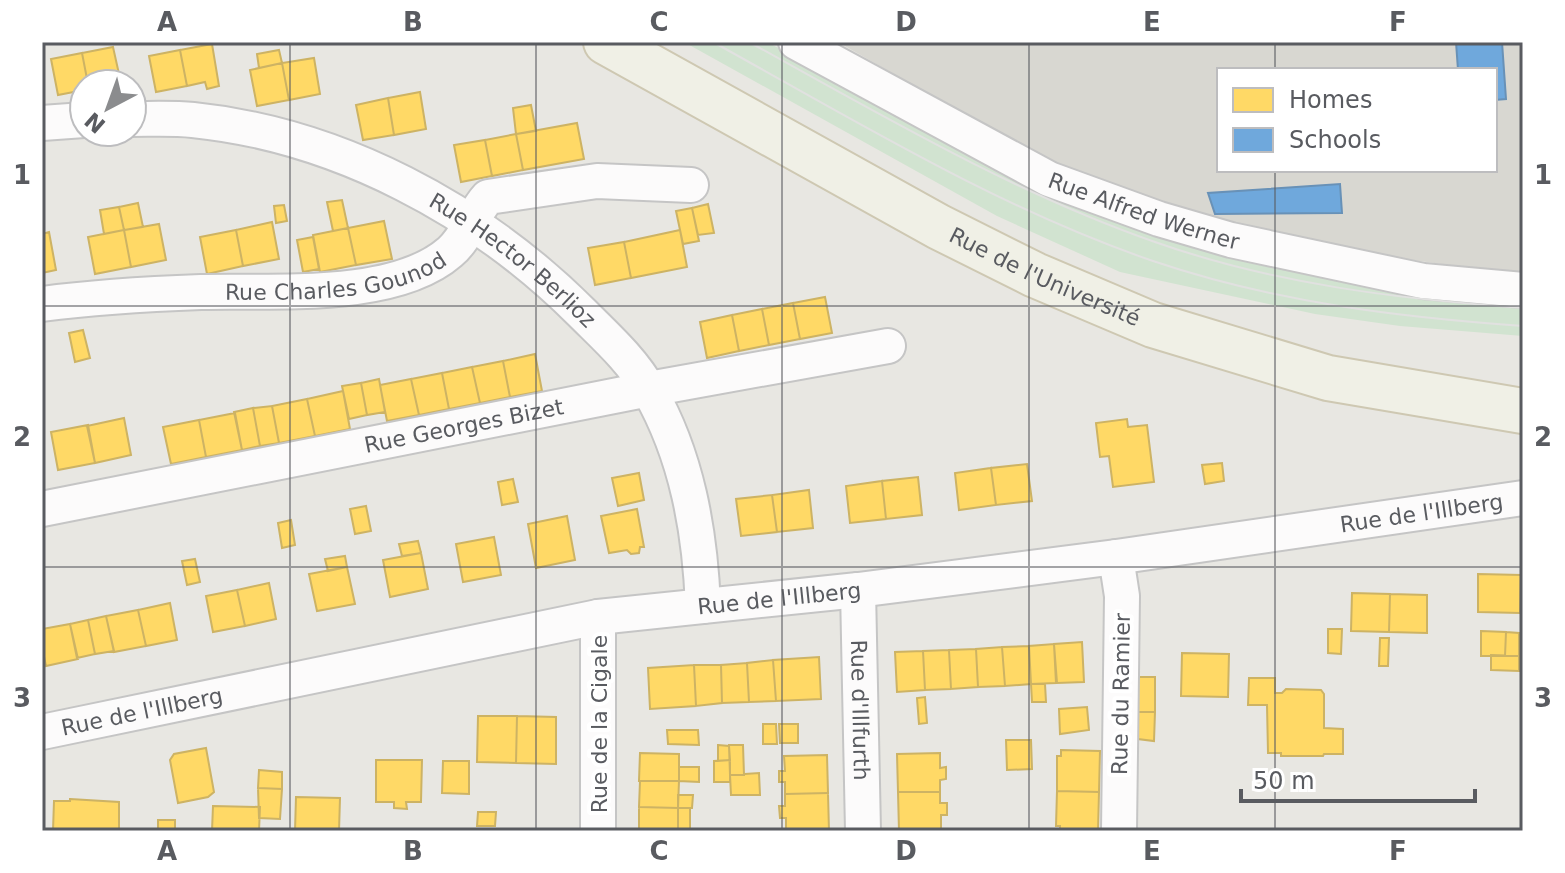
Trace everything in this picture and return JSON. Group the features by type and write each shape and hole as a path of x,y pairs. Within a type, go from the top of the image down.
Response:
{"main road":[{"name":"Rue de l'Université","path":"606,42 939,227 1035,275 1153,325 1328,378 1523,411"}],"street":[{"name":"Rue Alfred Werner","path":"796,42 1049,179 1159,219 1231,240 1423,281 1523,290"},
{"name":"Rue Hector Berlioz","path":"148,119 191,120 238,127 334,153 419,190 505,246 565,296 624,355 649,389 674,443 692,501 702,565 703,606"},
{"path":"42,123 68,121"},
{"name":"Rue Charles Gounod","path":"42,304 113,295 304,293 385,281 416,275 450,253 463,239 478,208 488,197 597,181 691,185"},
{"name":"Rue Georges Bizet","path":"42,509 649,389 888,346"},
{"name":"Rue de l'Illberg","path":"42,732 598,617 858,590 1116,557 1523,498"},
{"name":"Rue du Ramier","path":"1116,557 1122,596 1119,831"},
{"name":"Rue d'Illfurth","path":"858,590 863,831"},
{"name":"Rue de la Cigale","path":"598,617 598,831"}],"shaded area":[{"path":"838,42 1523,42 1523,271 1495,271 1359,253 1248,227 1154,199 1047,159"}],"green space":[{"path":"684,42 767,42 996,165 1523,300 1523,336 1400,326 1315,314 1120,272 997,216"}],"building: Homes":[{"path":"212,44 219,86 207,89 205,82 187,86 180,50"},
{"path":"113,47 118,68 85,68 82,53"},
{"path":"180,50 187,86 156,92 149,56"},
{"path":"279,50 282,63 259,68 257,54"},
{"path":"82,53 85,68 68,68 68,93 58,95 51,59"},
{"path":"314,58 320,94 289,100 282,63"},
{"path":"282,63 289,100 257,106 250,70"},
{"path":"420,92 426,129 394,135 388,98"},
{"path":"388,98 394,135 363,140 356,105"},
{"path":"531,105 536,131 516,134 513,108"},
{"path":"577,123 584,159 523,170 516,134"},
{"path":"516,134 523,170 492,176 485,140"},
{"path":"485,140 492,176 461,182 454,145"},
{"path":"342,200 348,228 333,231 327,202"},
{"path":"138,203 143,227 124,230 119,207"},
{"path":"708,204 714,233 698,235 692,208"},
{"path":"284,205 287,221 276,223 274,206"},
{"path":"119,207 124,230 104,234 100,210"},
{"path":"692,208 699,241 683,244 676,211"},
{"path":"384,221 392,259 356,265 348,228"},
{"path":"272,222 279,259 243,266 236,230"},
{"path":"159,224 166,260 131,267 124,230"},
{"path":"348,228 356,265 320,272 313,235"},
{"path":"124,230 131,267 95,274 88,237"},
{"path":"236,230 243,266 207,274 200,237"},
{"path":"680,230 687,267 631,278 624,242"},
{"path":"49,232 56,270 42,273 42,234"},
{"path":"313,237 319,269 303,272 297,240"},
{"path":"624,242 631,278 595,285 588,248"},
{"path":"825,297 832,333 800,339 793,303"},
{"path":"793,303 800,339 769,345 762,309"},
{"path":"762,309 769,345 739,351 732,315"},
{"path":"732,315 739,351 707,358 700,322"},
{"path":"83,330 90,358 75,362 69,333"},
{"path":"535,354 542,391 510,397 503,361"},
{"path":"503,361 510,397 480,403 472,367"},
{"path":"472,367 480,403 449,409 442,373"},
{"path":"442,373 449,409 419,415 411,379"},
{"path":"379,379 385,412 367,415 361,383"},
{"path":"411,379 419,415 387,421 380,385"},
{"path":"361,383 367,415 349,419 342,386"},
{"path":"343,391 350,429 315,436 307,399"},
{"path":"307,399 315,436 279,443 272,406"},
{"path":"272,406 279,443 260,446 253,408"},
{"path":"253,408 260,446 242,450 234,412"},
{"path":"235,413 242,450 206,457 199,420"},
{"path":"124,418 131,455 95,463 87,426"},
{"path":"1127,419 1128,427 1147,425 1154,482 1113,487 1109,456 1100,457 1096,423"},
{"path":"199,420 206,457 171,464 163,427"},
{"path":"88,425 95,463 58,470 51,432"},
{"path":"1222,463 1224,481 1205,484 1202,465"},
{"path":"1027,464 1032,501 996,505 991,468"},
{"path":"991,468 996,505 959,510 955,473"},
{"path":"639,473 644,500 618,506 612,478"},
{"path":"918,477 922,515 886,519 882,481"},
{"path":"513,479 518,502 502,505 498,482"},
{"path":"882,481 886,519 850,523 846,486"},
{"path":"809,490 813,528 777,532 772,495"},
{"path":"772,495 777,532 741,536 736,499"},
{"path":"366,506 371,531 355,534 350,509"},
{"path":"637,509 644,547 640,547 639,553 631,554 627,550 609,553 601,516"},
{"path":"567,516 575,560 536,568 528,524"},
{"path":"291,520 295,545 282,548 278,523"},
{"path":"494,537 501,575 463,582 456,544"},
{"path":"418,541 421,553 402,556 399,544"},
{"path":"421,553 428,589 390,597 383,560"},
{"path":"345,556 347,567 328,571 325,559"},
{"path":"195,559 200,582 187,585 182,561"},
{"path":"347,567 355,604 317,611 309,574"},
{"path":"1478,574 1521,575 1520,613 1478,612"},
{"path":"269,583 276,619 245,626 237,590"},
{"path":"237,590 245,626 213,632 206,596"},
{"path":"1352,593 1390,594 1389,632 1351,631"},
{"path":"1390,594 1427,595 1427,633 1389,632"},
{"path":"170,603 177,640 146,646 138,610"},
{"path":"138,610 146,646 114,652 106,616"},
{"path":"106,616 114,651 95,654 88,620"},
{"path":"88,620 95,654 77,658 70,624"},
{"path":"70,624 78,659 46,666 42,629"},
{"path":"1328,629 1342,629 1341,654 1328,653"},
{"path":"1481,631 1506,632 1505,656 1481,656"},
{"path":"1506,632 1519,633 1519,656 1505,656"},
{"path":"1380,638 1389,638 1388,666 1379,666"},
{"path":"1082,642 1084,682 1057,683 1054,644"},
{"path":"1054,644 1056,683 1031,684 1029,646"},
{"path":"1029,646 1031,684 1005,686 1002,647"},
{"path":"1002,647 1005,686 978,687 976,649"},
{"path":"976,649 978,687 951,689 949,650"},
{"path":"949,650 951,689 925,690 923,651"},
{"path":"923,651 925,690 897,692 895,652"},
{"path":"1182,653 1229,654 1228,697 1181,696"},
{"path":"1491,655 1519,656 1519,671 1491,670"},
{"path":"819,657 821,699 776,701 773,660"},
{"path":"773,660 776,701 749,702 747,663"},
{"path":"747,663 749,702 722,703 721,665"},
{"path":"694,665 696,706 650,709 648,668"},
{"path":"694,665 721,665 722,703 696,706"},
{"path":"1131,677 1155,677 1155,712 1130,712"},
{"path":"1249,678 1275,678 1275,693 1286,689 1321,690 1324,694 1324,728 1343,729 1343,754 1281,756 1281,753 1268,753 1267,705 1248,705"},
{"path":"1031,684 1045,684 1046,702 1032,702"},
{"path":"925,697 927,723 919,724 917,698"},
{"path":"1087,707 1089,730 1060,734 1059,709"},
{"path":"1130,712 1155,712 1154,741 1130,738"},
{"path":"478,716 517,716 516,763 477,762"},
{"path":"517,716 556,717 556,764 516,763"},
{"path":"763,724 776,724 777,744 763,744"},
{"path":"779,724 798,724 798,743 780,743"},
{"path":"667,730 698,730 699,745 668,744"},
{"path":"1006,740 1031,740 1032,769 1007,770"},
{"path":"718,745 729,746 730,760 718,761"},
{"path":"729,745 743,745 744,775 730,775"},
{"path":"206,748 214,792 208,797 178,803 170,760 174,754"},
{"path":"1061,750 1100,751 1099,792 1057,791 1057,756 1061,756"},
{"path":"640,753 679,754 679,781 639,781"},
{"path":"940,753 940,768 946,767 946,779 940,780 940,792 898,792 897,754"},
{"path":"827,755 828,793 785,794 785,782 779,782 779,771 785,771 784,756"},
{"path":"376,760 422,760 421,802 406,802 407,809 394,808 394,802 376,802"},
{"path":"730,760 730,782 714,782 714,761"},
{"path":"443,761 469,761 469,794 442,793"},
{"path":"679,767 699,767 699,782 679,781"},
{"path":"259,770 282,772 282,789 258,788"},
{"path":"759,773 760,795 731,795 730,775"},
{"path":"640,781 679,781 678,808 639,807"},
{"path":"258,788 282,789 280,819 259,818"},
{"path":"1057,791 1099,792 1098,831 1060,831 1060,826 1056,826"},
{"path":"898,792 940,792 940,803 947,803 947,815 941,815 941,830 899,831"},
{"path":"828,793 829,831 786,831 786,818 780,818 779,806 785,806 785,794"},
{"path":"678,795 693,795 692,808 678,808"},
{"path":"296,797 340,798 339,831 295,831"},
{"path":"54,801 119,802 119,831 53,831"},
{"path":"213,806 260,807 259,831 212,831"},
{"path":"639,807 678,808 678,831 639,831"},
{"path":"678,808 690,808 690,831 678,831"},
{"path":"478,812 496,812 495,826 477,826"},
{"path":"158,820 175,820 175,831 158,831"}],"building: Schools":[{"path":"1456,42 1502,42 1506,99 1497,100 1497,68 1458,68"},
{"path":"1340,184 1342,213 1215,214 1208,193"}],"tram line":[{"path":"713,42 983,189 1095,240 1153,261 1244,287 1336,306 1523,326"},
{"path":"749,42 999,176 1155,242 1200,257 1291,279 1430,300 1523,308"}]}
